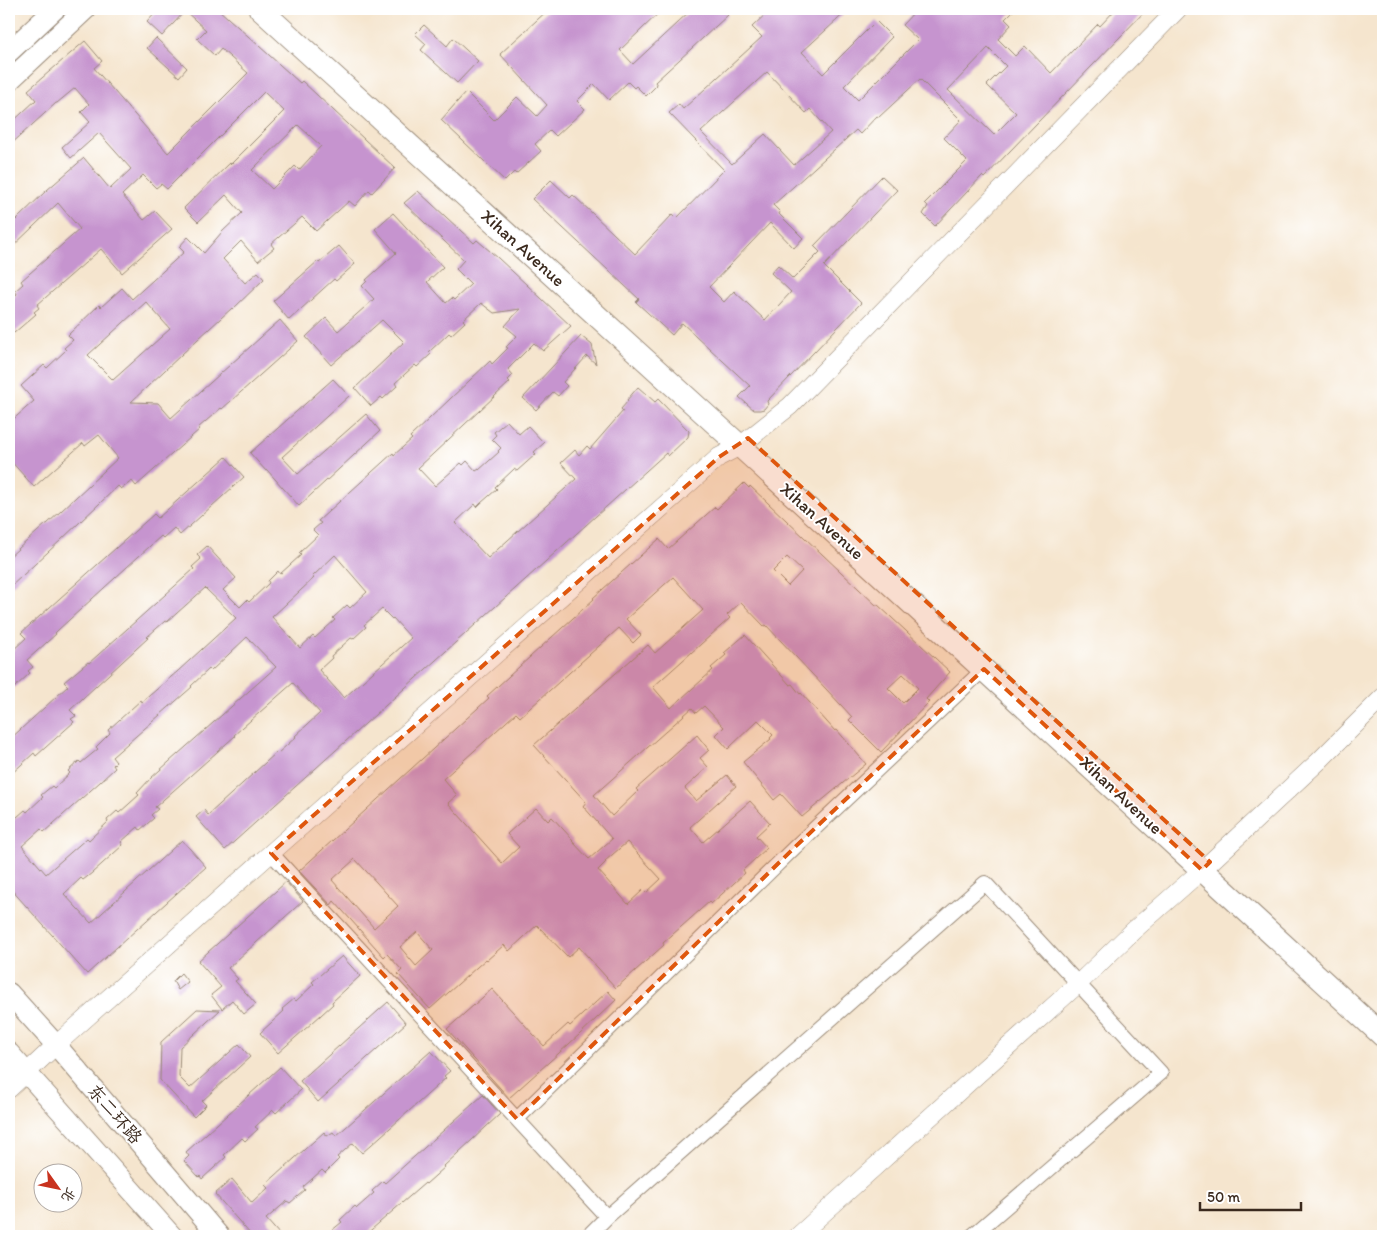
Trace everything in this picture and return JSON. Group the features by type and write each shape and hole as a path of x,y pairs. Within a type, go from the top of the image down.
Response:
{"main road":[{"path":"9,52 55,9"},
{"path":"9,81 86,9"},
{"name":"Xihan Avenue","path":"260,9 744,442 984,670 1383,1021"},
{"name":"Xihan Avenue","path":"276,9 1206,866 1383,1036"},
{"name":"东二环路","path":"9,993 56,1045 219,1236"},
{"path":"9,1053 172,1236"}],"street":[{"path":"9,1089 56,1045 719,457 744,442 790,406 1178,9"},
{"path":"517,1119 794,848 984,670"},
{"path":"798,1236 1078,984 1133,931 1319,761 1383,697"},
{"path":"271,854 608,1217"},
{"path":"588,1236 985,883 1161,1072 972,1236"}],"highlighted area":[{"path":"748,438 1210,862 1202,870 984,669 794,848 517,1119 271,853 719,457"}],"building":[{"path":"159,9 218,9 300,83 302,81 395,168 372,193 369,190 355,206 349,201 316,231 302,217 271,244 274,248 258,261 241,241 223,259 245,283 258,272 264,279 131,402 158,403 171,418 280,320 298,341 198,428 200,429 136,486 132,481 121,489 118,486 9,588 9,557 118,458 99,435 85,446 83,443 34,487 9,459 9,423 34,401 21,386 44,365 47,368 66,350 64,348 73,340 68,335 99,305 101,307 122,288 132,299 184,252 179,247 188,237 204,253 242,213 226,195 198,222 184,208 284,111 264,92 167,189 161,184 156,188 143,175 122,195 144,220 155,211 172,229 122,273 101,249 37,305 39,308 34,312 36,314 14,333 9,327 9,301 17,294 15,291 23,284 21,281 80,229 58,203 9,250 9,213 16,220 84,158 110,189 131,169 99,133 71,158 62,147 90,122 81,112 89,104 75,88 9,146 9,125 36,100 28,90 85,41 102,61 94,68 168,153 248,73 221,49 215,56 197,39 206,30 185,11 162,36 147,22","holes":["298,125 321,146 299,170 295,166 272,189 252,170","146,302 170,329 113,380 88,355"]},
{"path":"549,9 663,9 620,50 633,64 692,9 723,9 728,15 655,82 657,85 646,96 636,86 634,88 628,82 609,100 594,84 577,101 585,109 556,136 550,130 535,144 541,151 516,174 514,172 505,181 441,120 466,92 494,120 517,97 537,116 547,105 500,54"},
{"path":"771,9 849,9 802,52 823,74 876,21 892,37 844,86 858,100 918,40 902,25 917,9 1015,9 1005,19 1011,25 998,39 1015,56 1025,46 1051,73 1098,24 1100,26 1116,9 1147,9 984,178 982,176 935,226 923,214 928,206 925,203 967,161 944,138 961,120 920,79 879,117 877,116 860,134 856,130 773,205 780,212 779,214 803,238 794,248 770,223 709,287 724,302 734,291 765,320 791,292 771,273 778,265 793,279 820,252 814,246 882,176 897,190 824,266 861,303 767,401 768,404 764,409 760,410 754,410 739,397 750,386 682,323 672,335 636,302 639,299 532,199 551,180 570,198 573,195 635,254 673,214 677,218 724,170 669,113 679,104 683,109 762,37 752,27","holes":["988,48 1006,66 987,85 1016,113 994,135 948,90","767,72 806,113 810,109 831,132 794,165 765,134 732,164 701,132"]},
{"path":"424,25 447,46 453,38 478,61 457,83 421,50 426,44 415,34"},
{"path":"156,38 187,68 179,77 147,48"},
{"path":"418,191 474,243 477,240 498,258 571,326 543,351 534,343 508,369 513,375 508,380 510,382 418,468 435,486 461,463 463,465 467,461 476,471 479,470 499,452 501,448 492,439 496,435 494,432 507,421 519,434 528,426 544,443 534,452 536,454 517,471 514,469 495,487 497,489 477,507 475,504 455,523 488,558 576,479 561,463 575,450 579,455 587,446 590,449 623,411 621,409 638,387 655,402 658,399 689,431 688,437 668,456 666,453 225,850 196,817 204,810 208,815 296,737 320,713 293,683 234,735 155,807 158,809 151,815 154,818 140,830 138,827 121,842 123,845 92,873 83,880 81,878 64,894 91,923 182,840 206,867 87,974 9,887 9,824 25,810 27,812 43,797 41,795 52,786 54,788 70,773 68,771 79,761 81,763 98,749 96,747 110,733 108,730 141,700 142,702 178,671 236,618 205,588 147,637 70,710 76,716 71,719 74,722 36,756 34,753 9,776 9,740 68,686 64,682 89,663 194,569 192,567 201,559 197,555 207,546 236,578 223,590 240,607 247,600 249,602 269,583 268,581 278,571 280,574 301,555 299,553 318,535 313,530 321,523 318,521 393,453 394,455 412,439 410,437 490,361 492,364 517,336 505,326 520,309 494,313 481,303 463,320 465,322 451,335 449,333 429,352 431,354 395,383 397,386 383,399 381,397 371,406 355,388 404,342 382,320 331,365 306,337 326,318 338,331 374,299 362,286 366,280 396,253 375,229 393,213 443,267 427,282 446,303 452,298 454,300 471,284 456,269 464,260 404,203","holes":["335,555 367,592 350,608 347,605 333,618 335,620 315,638 313,636 300,648 272,617 314,578 312,577","382,609 411,638 344,698 319,670 332,658 331,656 366,627 364,625","247,637 276,667 151,778 137,793 139,795 119,813 117,811 89,840 87,838 46,874 22,846 41,829 44,832 100,782 115,768 113,765 116,762 112,757 192,687 209,669 211,671"]},
{"path":"339,246 355,264 336,281 334,279 289,320 273,301 318,261 319,263"},
{"path":"581,336 592,345 596,364 587,356 563,382 567,386 558,396 553,392 536,410 523,398"},
{"path":"333,379 349,396 282,457 298,474 366,414 380,431 299,506 250,453"},
{"path":"226,457 244,477 180,535 174,528 163,538 161,536 58,630 27,660 33,667 28,671 30,673 14,688 9,683 9,658 13,654 11,652 26,638 21,633 154,514 158,518"},
{"path":"744,483 749,488 750,486 950,672 926,699 929,702 881,752 849,720 852,717 841,705 766,625 764,626 741,602 727,615 730,618 653,687 671,708 713,670 711,668 726,655 724,653 745,635 790,685 792,684 801,693 835,731 837,730 866,764 802,817 781,794 774,800 743,762 771,739 773,735 758,720 728,749 716,735 724,727 704,706 696,713 692,708 594,795 612,816 638,791 636,789 697,735 709,750 700,758 708,767 685,788 696,801 727,775 736,786 690,827 703,842 750,801 770,823 756,836 767,848 743,870 745,873 711,904 709,902 663,943 664,945 616,988 579,947 568,957 537,925 509,951 504,945 486,959 430,1009 398,974 402,970 387,954 384,957 334,901 331,905 299,871 489,698 487,696 659,539 668,549 715,507 717,509","holes":["787,557 802,571 788,586 773,571","673,577 703,610 655,653 648,645 534,745 586,802 583,806 612,839 589,859 552,817 548,821 536,808 507,834 519,847 502,863 448,803 457,795 443,779 516,713 520,717 619,628 633,643 641,635 626,619","903,674 918,688 903,703 888,688","627,842 661,879 646,893 643,890 628,904 598,870 605,861","355,859 398,906 374,928 332,880","417,932 433,950 416,966 400,947"]},
{"path":"286,882 303,901 228,968 238,979 235,981 256,1004 244,1014 232,1000 222,1009 211,995 221,987 198,961"},
{"path":"342,956 360,976 332,1002 333,1004 278,1053 260,1033 284,1011 282,1009 294,999 296,1001 314,984 312,982"},
{"path":"181,973 188,982 178,990 173,981"},
{"path":"492,989 544,1046 568,1024 570,1026 608,991 616,1000 509,1098 447,1029"},
{"path":"388,1002 406,1023 318,1102 300,1081"},
{"path":"197,1009 220,1010 180,1047 179,1077 190,1088 239,1044 250,1057 202,1101 206,1105 194,1117 160,1080 161,1042"},
{"path":"431,1051 450,1071 444,1076 446,1078 362,1153 353,1143 337,1157 339,1159 325,1173 322,1170 303,1187 305,1190 290,1203 287,1201 266,1219 281,1236 252,1236 215,1194 232,1179 252,1203 268,1188 265,1185 324,1132 327,1136 333,1132 336,1136"},
{"path":"280,1067 301,1090 276,1113 273,1110 255,1127 258,1129 245,1141 242,1138 224,1155 226,1157 202,1179 199,1177 184,1161 189,1156 186,1152"},
{"path":"483,1095 500,1114 426,1184 364,1236 325,1236 342,1222 340,1220 355,1206 357,1208 374,1193 372,1191 383,1181 385,1183"}]}
